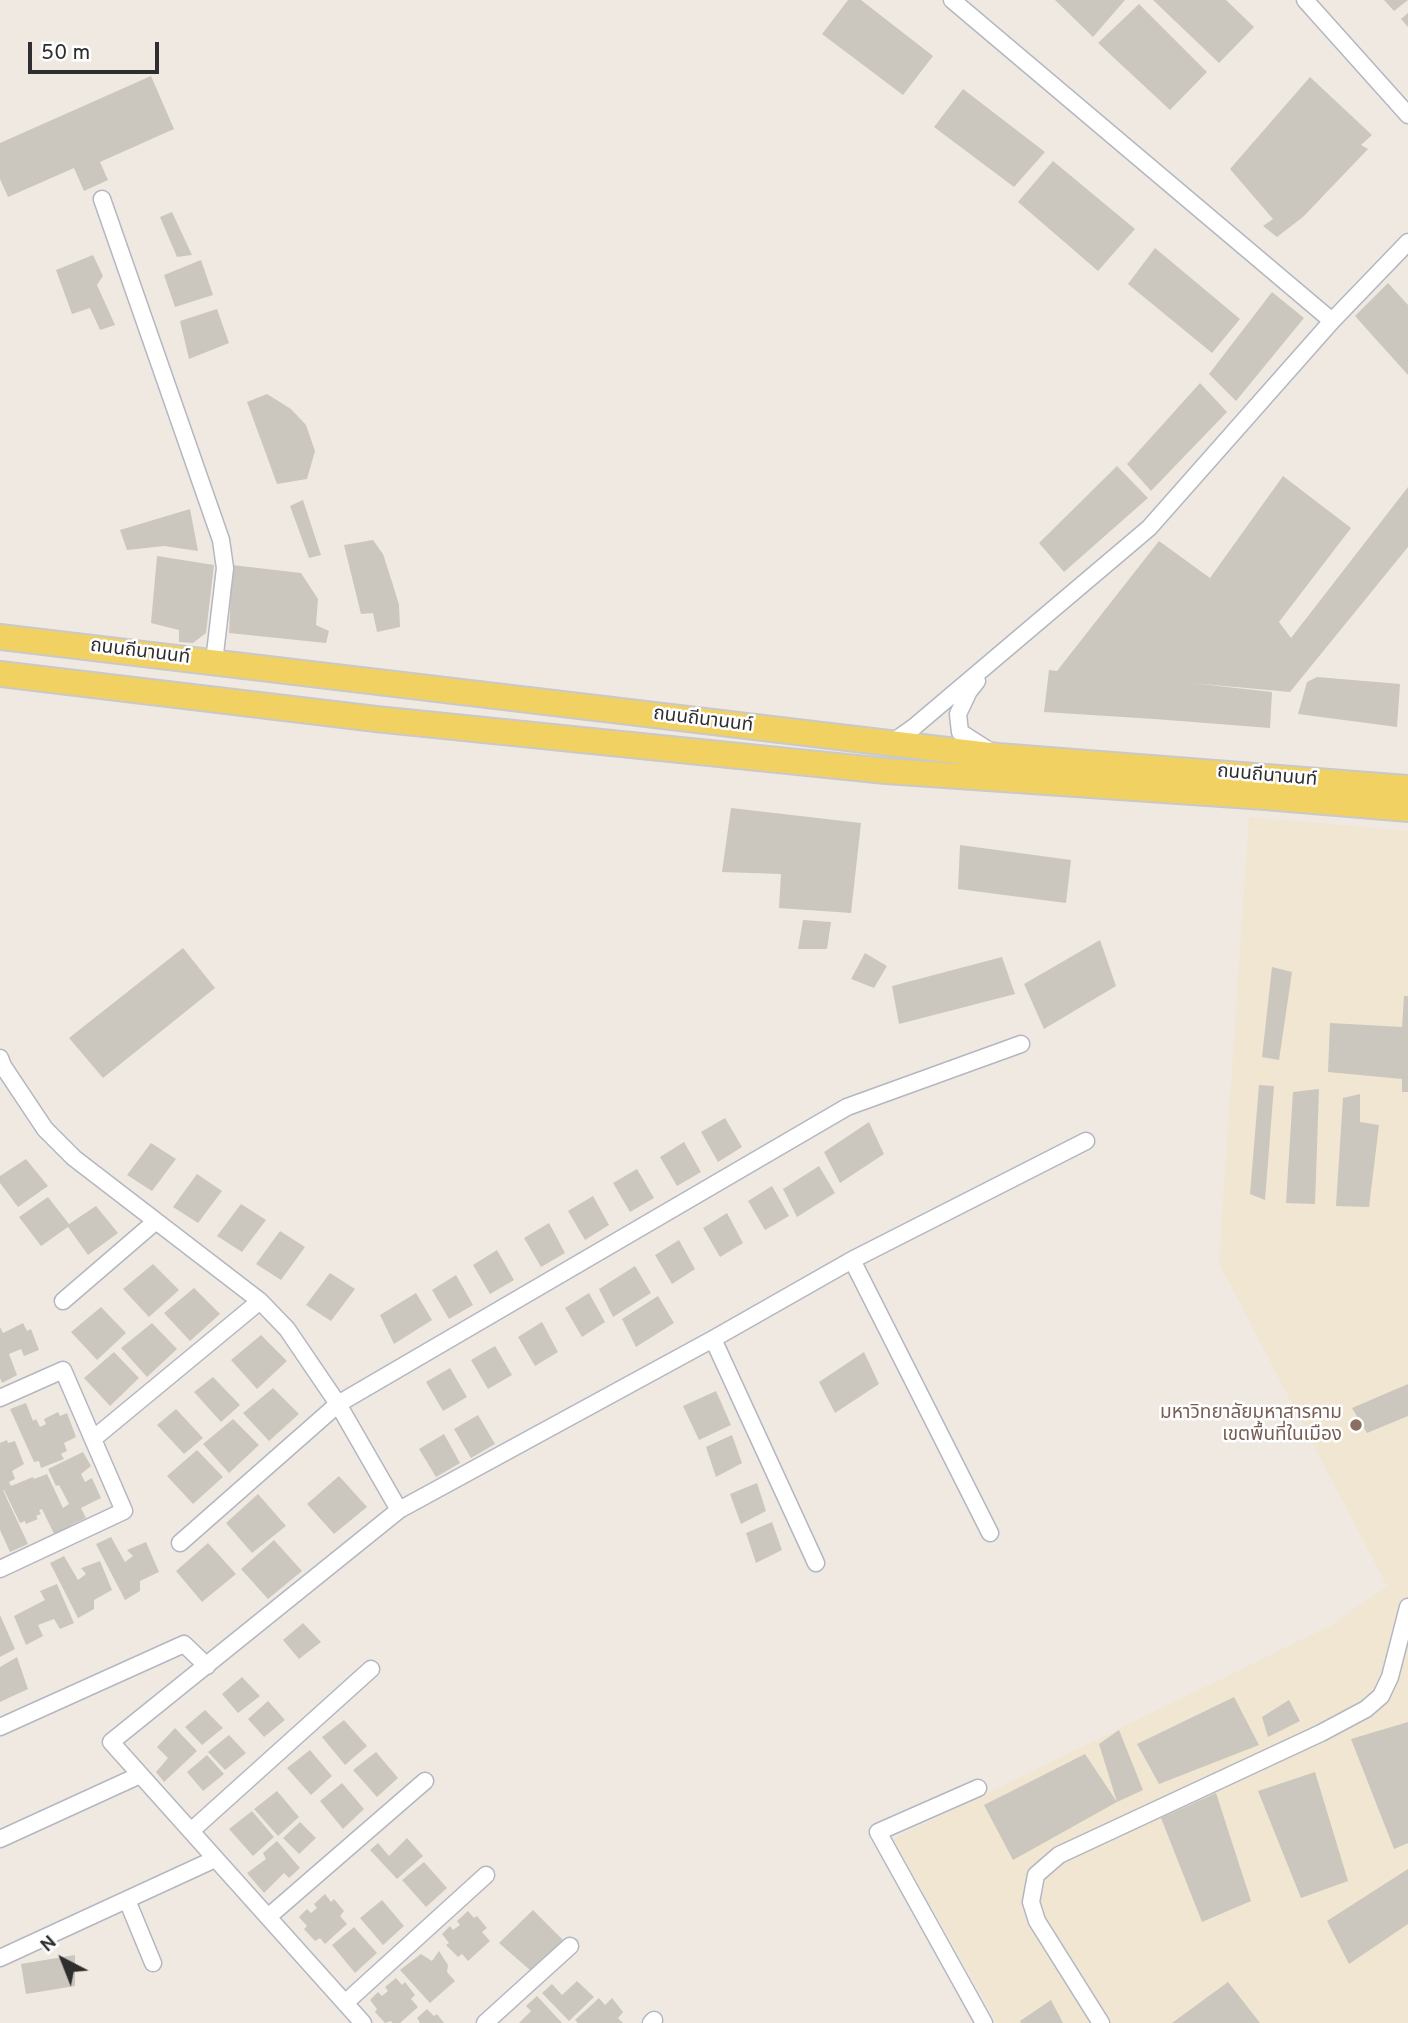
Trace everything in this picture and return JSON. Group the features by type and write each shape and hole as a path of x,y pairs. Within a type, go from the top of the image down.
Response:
{"main road":[{"name":"ถนนถีนานนท์","path":"0,637 998,756 1408,788"},
{"name":"ถนนถีนานนท์","path":"0,674 390,720 886,771 1408,809"}],"street":[{"path":"952,0 1332,321"},
{"path":"1305,0 1408,115"},
{"path":"102,199 221,540 225,568 214,662"},
{"path":"890,744 1149,528 1332,321 1408,242"},
{"path":"998,655 969,691 958,714 960,732 998,756"},
{"path":"180,1543 338,1404 847,1107 1021,1044"},
{"path":"0,1058 45,1129 74,1158 260,1301 287,1329 338,1404 399,1510"},
{"path":"363,2023 111,1742 399,1510 852,1260 1086,1141"},
{"path":"63,1301 156,1222"},
{"path":"852,1260 990,1534"},
{"path":"93,1439 260,1301"},
{"path":"713,1339 816,1563"},
{"path":"0,1398 63,1370 124,1511 0,1569"},
{"path":"1101,2023 1037,1921 1031,1902 1037,1875 1059,1855 1321,1733 1366,1709 1381,1696 1390,1677 1408,1607"},
{"path":"0,1727 184,1644 207,1666"},
{"path":"191,1831 371,1669"},
{"path":"0,1839 140,1775"},
{"path":"268,1917 425,1781"},
{"path":"978,1788 877,1832 984,2023"},
{"path":"0,1958 215,1859"},
{"path":"345,2003 486,1875"},
{"path":"127,1900 153,1963"},
{"path":"485,2023 570,1946"}],"shaded area":[{"name":"มหาวิทยาลัยมหาสารคาม เขตพื้นที่ในเมือง","path":"1249,817 1408,831 1408,2023 997,2023 893,1839 1330,1626 1387,1586 1219,1263"}],"building":[{"path":"848,0 861,0 933,56 903,95 822,34"},
{"path":"1055,0 1125,0 1093,37"},
{"path":"1153,0 1226,0 1254,27 1219,63"},
{"path":"1384,0 1408,0 1394,11"},
{"path":"1139,4 1207,72 1170,110 1098,43"},
{"path":"1408,13 1408,27 1401,19"},
{"path":"151,76 174,129 100,162 108,180 84,191 74,168 8,197 0,179 0,143"},
{"path":"1310,77 1372,135 1361,145 1368,149 1303,217 1277,237 1263,226 1273,219 1230,169"},
{"path":"963,89 1045,152 1014,187 934,127"},
{"path":"1053,161 1135,229 1098,271 1018,202"},
{"path":"172,212 192,255 177,257 160,217"},
{"path":"1155,248 1240,319 1212,353 1128,284"},
{"path":"93,255 103,276 97,285 115,325 100,330 90,308 72,314 56,270"},
{"path":"201,260 213,295 175,307 164,275"},
{"path":"1388,283 1408,305 1408,375 1355,316"},
{"path":"1272,292 1304,318 1236,401 1209,374"},
{"path":"217,309 229,343 189,359 180,321"},
{"path":"1200,383 1227,412 1151,491 1127,464"},
{"path":"267,394 291,409 306,425 315,451 307,479 277,484 247,402"},
{"path":"1117,466 1148,498 1064,572 1039,543"},
{"path":"1283,476 1351,528 1279,622 1291,638 1408,487 1408,547 1290,692 1192,683 1272,692 1270,728 1044,712 1049,670 1057,671 1159,541 1210,578"},
{"path":"303,500 321,555 309,558 290,506"},
{"path":"190,509 198,551 164,546 127,550 120,530"},
{"path":"373,540 383,554 393,585 399,605 400,627 377,632 373,613 361,614 344,545"},
{"path":"157,556 214,565 206,633 193,643 179,642 179,630 151,623"},
{"path":"232,565 301,573 318,599 316,625 329,631 326,643 229,633"},
{"path":"1317,677 1400,684 1397,727 1298,714 1307,682"},
{"path":"731,808 861,823 851,913 779,908 781,874 722,872"},
{"path":"960,845 1071,860 1066,903 958,889"},
{"path":"803,920 831,922 827,949 798,949"},
{"path":"1100,940 1116,986 1044,1029 1024,984"},
{"path":"183,948 215,988 103,1078 69,1038"},
{"path":"865,953 887,966 874,988 851,979"},
{"path":"1002,957 1015,994 899,1024 892,986"},
{"path":"1272,967 1292,972 1279,1060 1262,1057"},
{"path":"1404,996 1408,996 1408,1092 1402,1092 1402,1079 1328,1072 1330,1023 1402,1027"},
{"path":"1259,1085 1274,1086 1265,1200 1250,1194"},
{"path":"1319,1089 1315,1204 1286,1203 1293,1092"},
{"path":"1360,1094 1360,1122 1379,1125 1369,1207 1336,1206 1343,1098"},
{"path":"725,1118 742,1147 718,1162 701,1132"},
{"path":"869,1122 884,1154 840,1183 824,1152"},
{"path":"684,1142 701,1172 677,1186 660,1157"},
{"path":"151,1143 176,1159 152,1191 127,1175"},
{"path":"26,1159 48,1186 18,1207 0,1183 0,1176"},
{"path":"819,1166 835,1193 797,1217 783,1189"},
{"path":"637,1169 654,1198 630,1212 613,1183"},
{"path":"197,1174 222,1191 198,1223 173,1207"},
{"path":"772,1186 789,1216 765,1230 748,1201"},
{"path":"593,1196 609,1225 585,1240 568,1211"},
{"path":"48,1197 69,1224 96,1206 118,1233 88,1255 68,1227 41,1246 19,1217"},
{"path":"241,1204 266,1220 242,1252 217,1236"},
{"path":"727,1213 743,1243 720,1257 703,1228"},
{"path":"549,1223 565,1253 541,1267 524,1238"},
{"path":"280,1231 305,1247 281,1280 256,1264"},
{"path":"679,1240 695,1269 672,1284 655,1255"},
{"path":"497,1250 514,1280 490,1294 473,1265"},
{"path":"153,1264 179,1290 149,1317 123,1289"},
{"path":"635,1266 651,1293 613,1317 599,1289"},
{"path":"330,1273 355,1289 331,1321 306,1305"},
{"path":"456,1275 473,1305 449,1319 432,1290"},
{"path":"194,1288 220,1314 190,1341 164,1313"},
{"path":"416,1293 432,1320 394,1344 380,1315"},
{"path":"589,1293 605,1322 582,1337 565,1308"},
{"path":"658,1296 674,1323 636,1347 622,1319"},
{"path":"101,1307 126,1333 97,1360 71,1332"},
{"path":"542,1322 558,1352 535,1366 518,1337"},
{"path":"23,1323 27,1331 31,1329 39,1350 24,1356 21,1349 9,1354 17,1375 2,1383 0,1327 3,1333"},
{"path":"152,1323 177,1349 147,1377 121,1348"},
{"path":"261,1335 287,1361 257,1389 231,1360"},
{"path":"495,1346 512,1375 488,1389 471,1360"},
{"path":"114,1352 139,1378 110,1406 84,1378"},
{"path":"864,1352 879,1384 835,1413 819,1382"},
{"path":"450,1368 467,1397 443,1411 426,1382"},
{"path":"213,1377 240,1405 221,1422 194,1392"},
{"path":"1408,1384 1408,1416 1367,1433 1352,1408"},
{"path":"273,1388 299,1414 269,1441 243,1413"},
{"path":"716,1391 731,1425 699,1440 683,1406"},
{"path":"26,1403 33,1421 36,1419 40,1427 46,1424 44,1419 58,1412 60,1416 67,1413 76,1437 64,1443 67,1451 61,1454 64,1459 41,1468 39,1461 34,1462 10,1409"},
{"path":"176,1409 203,1438 184,1454 157,1425"},
{"path":"478,1415 495,1444 471,1458 454,1429"},
{"path":"233,1419 259,1445 229,1473 203,1444"},
{"path":"444,1434 460,1463 436,1477 419,1449"},
{"path":"732,1435 742,1463 716,1477 706,1447"},
{"path":"7,1440 8,1443 15,1441 24,1464 12,1471 15,1479 9,1482 11,1486 47,1474 63,1508 69,1504 48,1469 83,1452 91,1466 81,1474 85,1482 92,1478 101,1498 81,1508 86,1518 55,1536 42,1509 39,1510 41,1514 36,1516 38,1519 26,1524 25,1521 20,1523 3,1490 28,1544 10,1552 0,1530 0,1443"},
{"path":"197,1450 223,1477 193,1504 167,1476"},
{"path":"339,1476 367,1507 334,1534 307,1504"},
{"path":"757,1483 766,1511 741,1524 730,1494"},
{"path":"258,1494 286,1526 252,1553 226,1523"},
{"path":"772,1522 782,1550 756,1563 746,1533"},
{"path":"111,1537 125,1562 133,1556 127,1550 146,1542 159,1572 140,1581 140,1591 125,1600 96,1544"},
{"path":"274,1540 302,1571 268,1599 241,1569"},
{"path":"208,1543 236,1574 202,1602 176,1571"},
{"path":"64,1556 78,1580 86,1574 81,1568 100,1561 112,1590 94,1600 94,1609 78,1618 50,1563"},
{"path":"57,1584 74,1623 60,1629 54,1619 38,1625 43,1636 26,1645 14,1616 45,1600 40,1591"},
{"path":"0,1615 15,1649 0,1657"},
{"path":"303,1623 321,1642 299,1659 283,1640"},
{"path":"17,1657 28,1689 0,1702 0,1667"},
{"path":"242,1677 260,1696 238,1713 222,1694"},
{"path":"1234,1697 1259,1745 1159,1784 1137,1744"},
{"path":"1289,1700 1300,1721 1268,1737 1262,1717"},
{"path":"268,1701 285,1720 264,1737 248,1719"},
{"path":"205,1710 223,1728 202,1745 185,1727"},
{"path":"344,1720 367,1746 345,1765 322,1737"},
{"path":"1408,1722 1408,1843 1394,1849 1351,1739"},
{"path":"175,1728 197,1751 164,1782 156,1772 168,1758 157,1747"},
{"path":"1119,1730 1143,1790 1117,1802 1099,1744"},
{"path":"229,1735 246,1753 225,1770 208,1752"},
{"path":"310,1750 332,1776 311,1795 287,1768"},
{"path":"376,1752 398,1778 377,1797 353,1770"},
{"path":"1085,1754 1117,1802 1013,1860 984,1805"},
{"path":"207,1755 224,1774 203,1791 187,1772"},
{"path":"1315,1772 1348,1881 1301,1898 1258,1791"},
{"path":"342,1783 364,1809 343,1829 320,1801"},
{"path":"277,1791 299,1817 278,1836 254,1809"},
{"path":"1216,1793 1251,1901 1202,1922 1161,1818"},
{"path":"252,1811 274,1837 253,1856 229,1829"},
{"path":"300,1822 316,1838 299,1854 283,1838"},
{"path":"407,1838 423,1856 397,1879 370,1850 378,1843 389,1856"},
{"path":"277,1841 300,1868 289,1878 284,1873 264,1893 247,1873 266,1859 263,1853"},
{"path":"424,1862 447,1888 426,1907 402,1880"},
{"path":"1408,1869 1408,1924 1349,1964 1327,1921"},
{"path":"325,1894 331,1902 334,1899 344,1911 340,1916 347,1924 325,1944 320,1938 315,1941 304,1929 307,1926 299,1917 307,1909 311,1913 317,1908 314,1904"},
{"path":"382,1900 404,1926 383,1945 360,1918"},
{"path":"533,1910 563,1940 531,1971 499,1943"},
{"path":"468,1911 474,1918 477,1916 487,1928 482,1932 490,1941 468,1961 462,1954 458,1957 446,1945 449,1943 442,1934 450,1926 453,1930 460,1925 457,1921"},
{"path":"354,1927 377,1953 355,1973 332,1945"},
{"path":"439,1951 448,1965 447,1972 455,1981 430,2003 400,1970 421,1954 432,1961"},
{"path":"75,1955 75,1986 26,1994 21,1964"},
{"path":"396,1978 402,1985 405,1982 415,1995 411,1999 418,2007 400,2023 385,2023 375,2012 377,2009 370,2000 378,1992 382,1996 388,1991 385,1987"},
{"path":"577,1981 594,1997 569,2021 542,1993 552,1984 562,1995"},
{"path":"1228,1982 1260,2023 1172,2023"},
{"path":"537,1996 562,2023 519,2023 531,2011 526,2006"},
{"path":"599,1998 605,2005 612,1998 623,2012 618,2018 623,2023 578,2023 575,2020"},
{"path":"1051,2000 1063,2023 1021,2023 1020,2021"},
{"path":"427,2009 434,2016 437,2014 444,2023 420,2023 417,2018"}],"place":[{"name":"มหาวิทยาลัยมหาสารคาม เขตพื้นที่ในเมือง","path":"1356,1425"}]}
